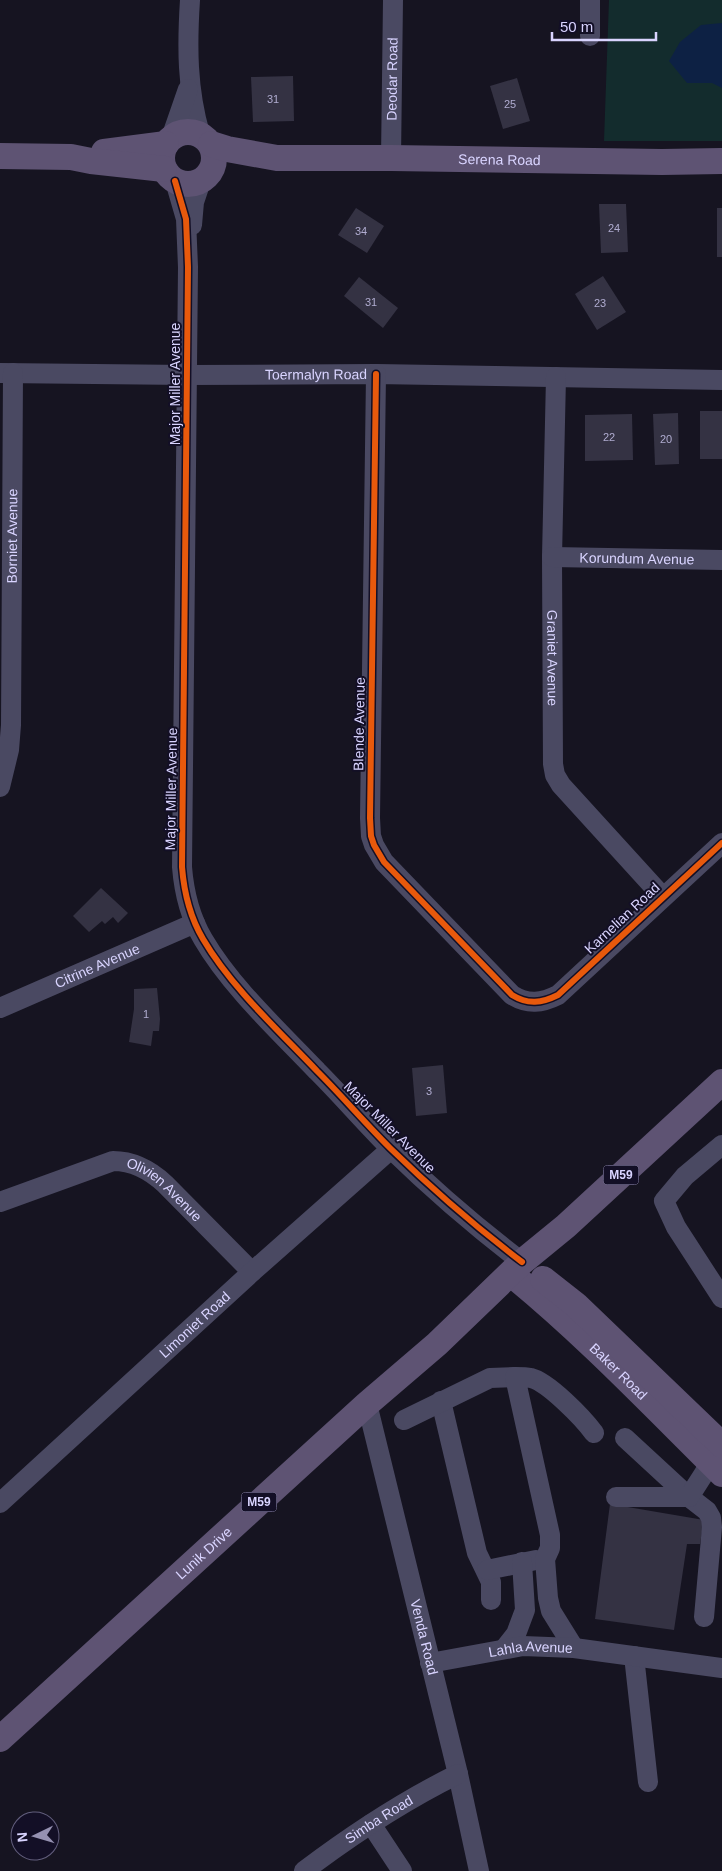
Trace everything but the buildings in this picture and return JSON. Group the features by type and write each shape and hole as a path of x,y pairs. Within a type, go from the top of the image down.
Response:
{"main road":[{"path":"0,156 71,157 170,175 184,184 193,184 206,176 214,163 214,153 205,139 185,132 169,141 71,157"},
{"name":"Serena Road","path":"205,139 277,158 391,158 553,162 722,161"},
{"path":"169,141 162,157 170,175"},
{"name":"Serena Road","path":"206,176 268,162 277,158"},
{"name":"M59","path":"517,1268 566,1226 722,1082"},
{"path":"564,1295 554,1262 566,1226"},
{"name":"Baker Road","path":"517,1268 564,1295 635,1361 665,1374 715,1418 718,1455"},
{"name":"Baker Road","path":"517,1268 548,1305 606,1359 718,1455"},
{"name":"Lunik Drive","path":"0,1739 367,1404 437,1344 517,1268"}],"street":[{"path":"190,0 188,37 189,85 194,114 205,139"},
{"name":"Deodar Road","path":"391,158 393,0"},
{"path":"590,0 590,36"},
{"path":"169,141 189,85"},
{"name":"Major Miller Avenue","path":"170,175 186,219 188,267 182,867 184,889 194,923 225,971 269,1021 391,1149 476,1227 517,1268"},
{"name":"Major Miller Avenue","path":"188,267 194,202 206,176"},
{"name":"Toermalyn Road","path":"7,373 187,375 376,374 722,380"},
{"name":"Borniet Avenue","path":"0,787 9,750 11,725 7,373"},
{"name":"Blende Avenue","path":"376,374 371,836 377,852 384,862 512,995 520,1000 535,1003"},
{"name":"Graniet Avenue","path":"556,377 552,557 553,764 555,775 572,798 663,897"},
{"name":"Korundum Avenue","path":"552,557 722,560"},
{"name":"Karnelian Road","path":"535,1003 549,1000 558,995 722,843"},
{"name":"Citrine Avenue","path":"0,1008 194,923"},
{"path":"721,1148 685,1176 664,1201 676,1227 722,1298"},
{"name":"Limoniet Road","path":"0,1503 252,1272 391,1149"},
{"name":"Olivien Avenue","path":"0,1202 113,1162 131,1163 154,1174 252,1272"},
{"path":"515,1377 550,1536 550,1548 545,1559 548,1598 551,1611 574,1648"},
{"path":"404,1420 490,1378 532,1378 540,1382 582,1417 594,1433"},
{"path":"441,1401 477,1553 492,1582 491,1600"},
{"name":"Venda Road","path":"367,1404 458,1774 479,1871"},
{"path":"625,1438 689,1497 708,1511 712,1526 704,1617"},
{"path":"689,1497 718,1455"},
{"path":"616,1497 689,1497"},
{"path":"487,1570 545,1559"},
{"path":"505,1648 516,1634 525,1610 522,1562"},
{"name":"Lahla Avenue","path":"430,1663 523,1646 574,1648 722,1668"},
{"path":"634,1656 648,1782"},
{"name":"Simba Road","path":"304,1871 371,1824 425,1790 458,1774"},
{"path":"371,1824 402,1871"}],"green space":[{"path":"609,0 722,0 722,141 604,141"}],"water":[{"path":"722,23 722,88 712,83 687,83 669,61 680,42 701,25"}],"cycle path":[{"path":"175,181 186,219 188,267 182,867 184,886 191,913 198,931 214,957 241,991 381,1139 454,1207 522,1262"},
{"path":"376,374 370,818 371,836 384,862 512,995 529,1002 535,1002 558,995 722,843"}]}
